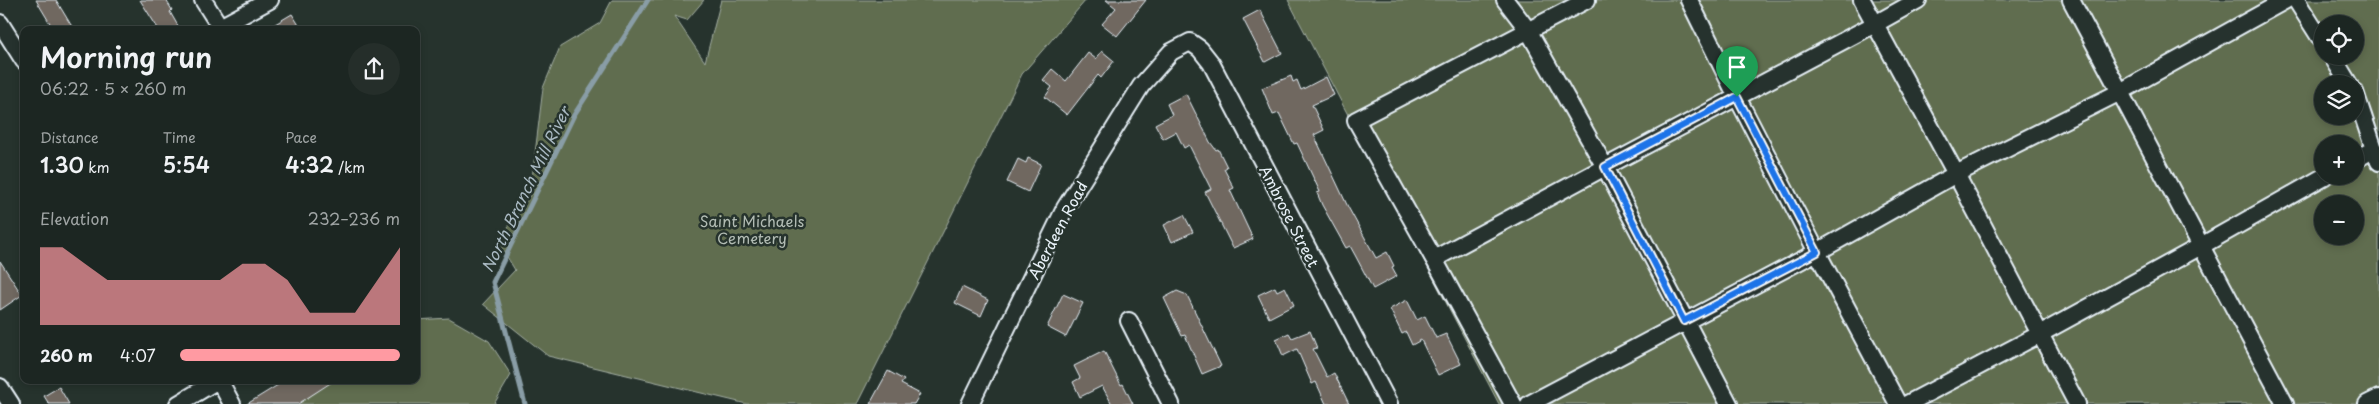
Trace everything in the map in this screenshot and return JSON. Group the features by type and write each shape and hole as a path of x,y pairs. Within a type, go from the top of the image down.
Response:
{"street":[{"path":"203,0 219,26"},
{"path":"226,26 270,0"},
{"path":"1505,0 1528,30 1605,167 1729,404"},
{"path":"1512,404 1356,120 1587,0"},
{"path":"1689,0 1817,252 1898,404"},
{"path":"1862,0 2077,404"},
{"path":"1434,259 1918,0"},
{"path":"2071,0 2280,402"},
{"path":"1529,404 1817,252 1956,174 2120,92 2286,0"},
{"path":"2296,0 2314,28"},
{"path":"0,23 20,56"},
{"name":"Ambrose Street","path":"1181,44 1186,42 1194,43 1211,63 1388,404"},
{"name":"Aberdeen Road","path":"970,404 1065,208 1141,86 1165,57 1181,44"},
{"path":"2364,119 2376,156"},
{"path":"1907,404 2040,334 2314,183"},
{"path":"1129,321 1171,404"},
{"path":"178,404 211,384"},
{"path":"220,384 232,404"},
{"path":"0,387 11,404"},
{"path":"2367,404 2379,398"}],"green space":[{"name":"Saint Michaels Cemetery","path":"612,0 704,0 687,20 674,16 705,62 721,0 1086,0 1022,74 857,404 747,404 548,356 483,304 515,270 498,242 530,195 543,88 560,47 600,23"},
{"path":"1288,0 2379,0 2379,404 1499,404"},
{"path":"449,318 489,341 511,375 494,404 272,404 300,384 420,384 420,320"}],"building":[{"path":"36,0 56,0 72,26 52,26"},
{"path":"140,0 166,0 178,26 156,26"},
{"path":"1106,0 1146,0 1117,36 1102,24 1116,8"},
{"path":"1260,10 1282,53 1265,62 1243,19"},
{"path":"292,14 300,26 272,26"},
{"path":"1102,51 1114,61 1101,78 1098,75 1067,115 1045,97 1052,87 1043,80 1052,69 1066,81 1088,53 1096,59"},
{"path":"1291,76 1293,82 1297,80 1301,90 1326,77 1334,95 1312,105 1324,130 1314,135 1348,207 1376,258 1387,252 1394,266 1392,267 1397,276 1373,289 1350,246 1346,248 1322,205 1317,193 1320,192 1297,143 1294,144 1279,113 1273,115 1262,88"},
{"path":"1186,94 1210,142 1216,150 1218,149 1227,167 1224,169 1234,188 1230,190 1253,239 1233,248 1205,192 1211,189 1189,145 1184,148 1176,132 1163,139 1155,124 1172,115 1167,104"},
{"path":"1028,158 1041,164 1028,192 1007,182 1018,159 1026,163"},
{"path":"1184,215 1193,232 1172,242 1164,225"},
{"path":"0,261 20,292 20,296 0,310"},
{"path":"962,287 988,300 981,316 955,303"},
{"path":"1275,287 1277,291 1285,287 1294,305 1269,318 1258,295"},
{"path":"1177,291 1187,295 1221,366 1202,374 1185,335 1182,336 1164,298"},
{"path":"1063,294 1083,303 1066,337 1047,327"},
{"path":"1407,300 1417,320 1425,316 1436,338 1446,334 1461,364 1438,375 1421,340 1412,345 1406,332 1402,334 1390,309"},
{"path":"1310,331 1317,348 1313,349 1327,377 1334,373 1349,404 1326,404 1316,382 1312,384 1297,349 1283,356 1276,339 1289,333 1292,338"},
{"path":"1104,351 1133,404 1112,404 1102,386 1080,397 1073,382 1080,378 1074,366"},
{"path":"888,371 904,380 901,384 920,394 914,404 870,404"},
{"path":"280,384 329,384 298,404 247,404"},
{"path":"59,387 69,404 49,404 44,396"}],"waterway":[{"name":"North Branch Mill River","path":"525,404 493,282 574,115 648,0"}],"route":[{"path":"1737,97 1817,252 1684,321 1605,167 1737,97"}]}
